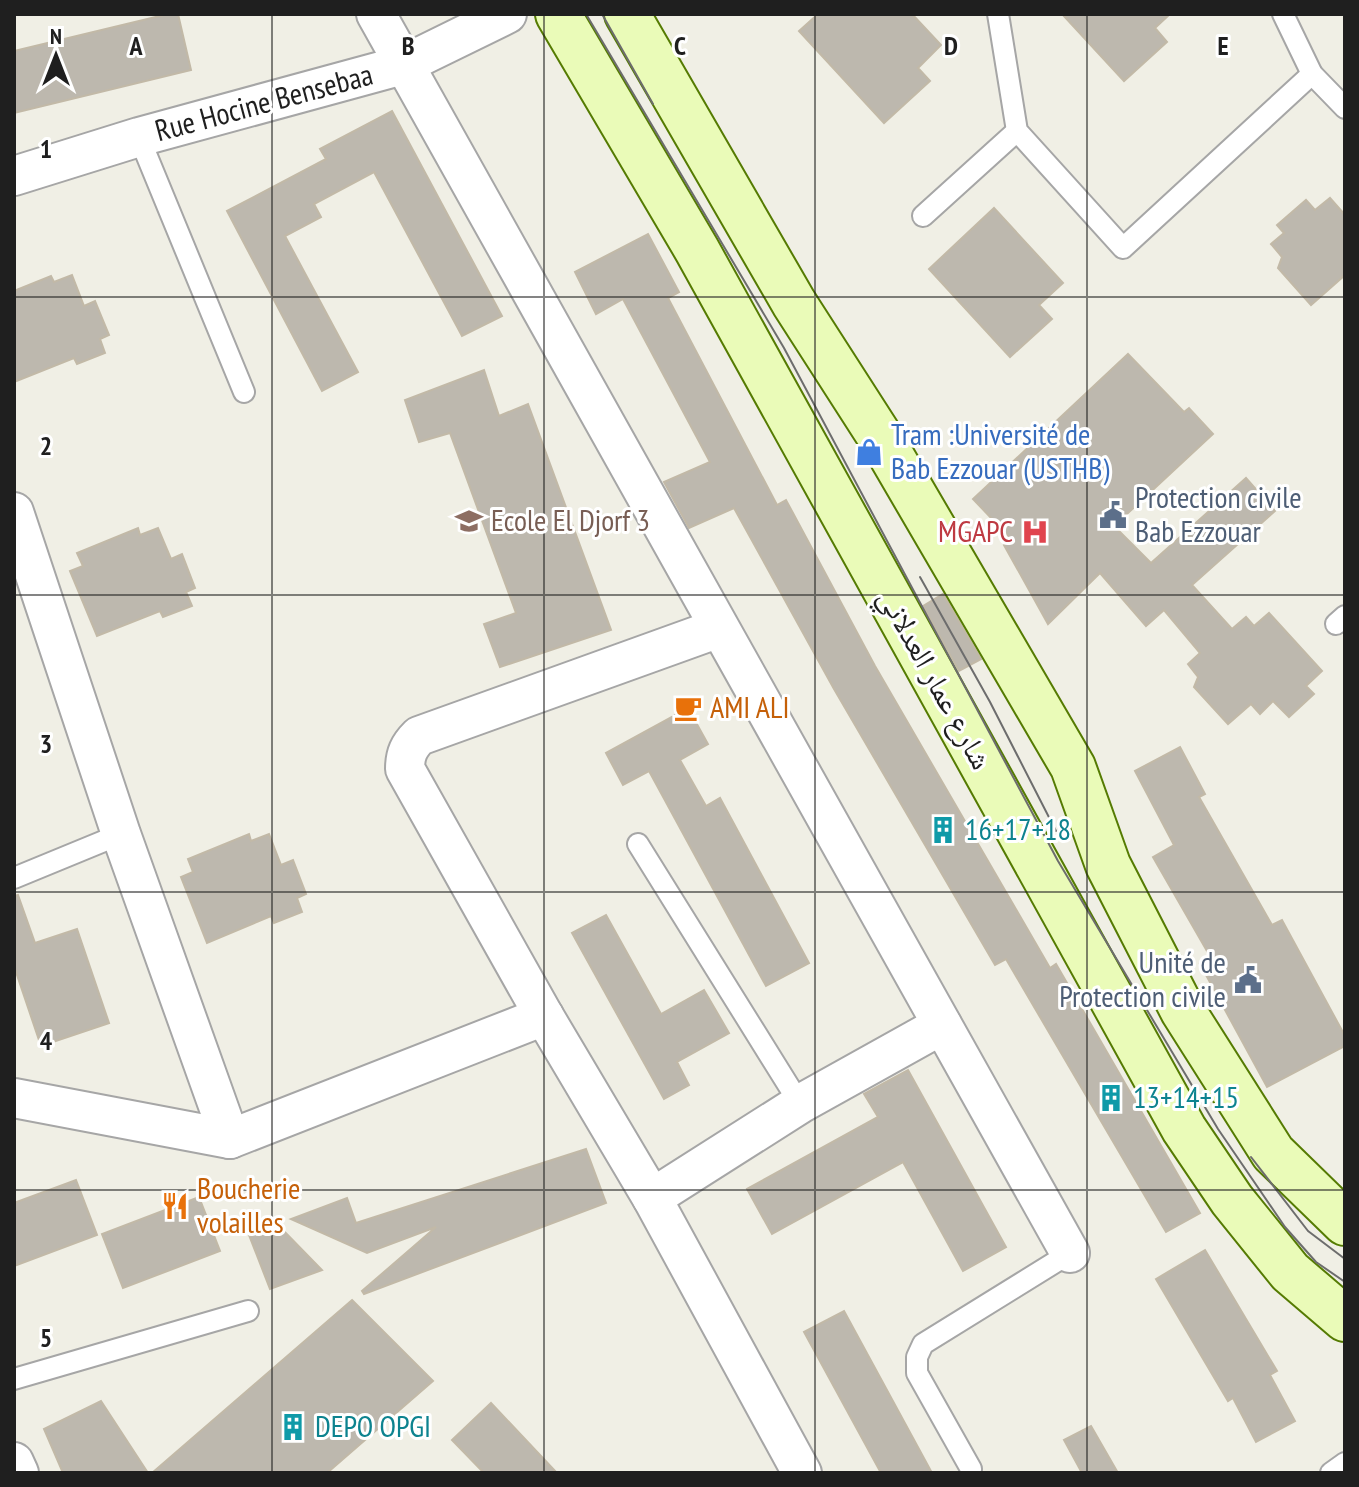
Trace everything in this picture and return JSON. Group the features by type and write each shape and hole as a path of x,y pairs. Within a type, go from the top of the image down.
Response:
{"main road":[{"name":"شارع عمار العدلاني","path":"558,14 697,250 1184,1129 1232,1200 1290,1272 1345,1319"},
{"path":"627,14 794,303 882,440 1073,767 1108,865 1183,1011 1273,1153 1345,1223"}],"street":[{"path":"376,14 1070,1253"},
{"name":"Rue Hocine Bensebaa","path":"14,176 139,137 403,65 507,14"},
{"path":"14,512 121,834 230,1139"},
{"path":"719,628 419,736 410,745 405,757 409,779 652,1198 802,1473"},
{"path":"14,1098 230,1139 544,1016"},
{"path":"652,1198 800,1104 942,1025"},
{"path":"14,1462 19,1473"}],"lane":[{"path":"998,14 1017,131 1123,248 1312,74"},
{"path":"1283,14 1312,74 1345,108"},
{"path":"923,216 1017,131"},
{"path":"139,137 244,392"},
{"path":"14,878 121,834"},
{"path":"638,844 800,1104"},
{"path":"971,1469 917,1373 917,1357 923,1344 1070,1253"},
{"path":"14,1379 248,1311"},
{"path":"1331,1473 1345,1463"}],"building":[{"path":"178,14 191,70 14,113 14,51"},
{"path":"818,14 912,14 941,45 918,68 930,81 884,123 799,31"},
{"path":"1062,14 1170,14 1155,28 1167,42 1124,81"},
{"path":"392,111 502,316 462,336 374,172 314,204 321,217 285,236 358,372 322,391 227,211 326,159 320,149"},
{"path":"1330,198 1345,215 1345,275 1311,305 1278,268 1282,257 1271,244 1284,233 1277,225 1306,200 1315,210"},
{"path":"994,208 1063,283 1039,305 1052,319 1010,357 929,269"},
{"path":"648,234 679,292 668,298 777,505 786,500 875,666 1050,968 1056,964 1200,1213 1166,1232 1006,959 995,965 834,689 734,508 689,528 664,482 710,462 623,299 596,314 575,272"},
{"path":"72,275 84,306 95,301 109,335 100,339 105,353 77,364 74,358 14,382 14,291 51,276 54,282"},
{"path":"1128,354 1184,412 1189,408 1213,434 1114,526 1151,563 1246,478 1275,511 1192,585 1232,629 1246,617 1254,626 1269,613 1322,671 1306,686 1314,694 1289,717 1273,701 1260,714 1251,704 1228,724 1194,687 1198,677 1188,664 1200,653 1164,610 1146,626 1100,573 1048,624 1004,545 1012,540 973,499"},
{"path":"484,370 499,416 528,404 611,630 500,667 484,624 516,613 450,433 419,442 405,400"},
{"path":"138,528 140,535 158,528 171,559 182,554 195,588 186,592 192,606 163,617 160,611 97,636 70,571 83,566 77,553"},
{"path":"943,594 981,659 959,671 923,606"},
{"path":"688,708 708,744 680,760 706,806 720,798 809,963 766,986 649,771 623,785 606,753"},
{"path":"1180,747 1205,794 1199,797 1272,925 1282,920 1345,1036 1345,1046 1267,1087 1200,964 1211,958 1153,857 1174,845 1135,771"},
{"path":"249,834 251,841 269,834 281,865 293,860 306,894 297,898 302,912 274,923 271,916 207,943 181,877 193,872 188,859"},
{"path":"18,895 35,943 77,929 109,1023 41,1046 14,966 14,896"},
{"path":"606,915 661,1014 704,990 729,1033 677,1062 689,1085 664,1099 572,933"},
{"path":"908,1070 1006,1247 963,1271 903,1162 772,1234 747,1189 878,1117 864,1094"},
{"path":"586,1149 606,1203 364,1294 362,1291 436,1227 367,1253 291,1219 347,1198 356,1223"},
{"path":"76,1180 97,1235 14,1266 14,1203"},
{"path":"199,1197 220,1251 123,1288 102,1234"},
{"path":"277,1224 322,1270 270,1289 249,1235"},
{"path":"1205,1250 1277,1371 1270,1375 1295,1421 1256,1442 1233,1398 1228,1401 1156,1279"},
{"name":"DEPO OPGI","path":"352,1300 433,1381 327,1473 152,1473"},
{"path":"844,1311 932,1473 881,1473 804,1332"},
{"path":"101,1401 148,1473 63,1473 44,1429"},
{"path":"491,1403 557,1473 484,1473 452,1440"},
{"path":"1091,1426 1118,1473 1082,1473 1064,1440"}],"tram line":[{"path":"586,14 784,348 1058,861 1218,1129 1285,1227 1316,1262 1345,1282"},
{"path":"602,14 653,104"},
{"path":"920,577 990,702 1056,831"},
{"path":"1251,1157 1308,1231 1345,1259"}],"place":[{"name":"Tram :Université de Bab Ezzouar (USTHB)","path":"869,452"},
{"name":"Protection civile Bab Ezzouar","path":"1113,515"},
{"name":"Ecole El Djorf 3","path":"469,521"},
{"name":"MGAPC","path":"1035,532"},
{"name":"AMI ALI","path":"688,708"},
{"name":"16+17+18","path":"943,830"},
{"name":"Unité de Protection civile","path":"1248,980"},
{"name":"13+14+15","path":"1111,1098"},
{"name":"Boucherie volailles","path":"175,1206"},
{"name":"DEPO OPGI","path":"293,1427"}]}
